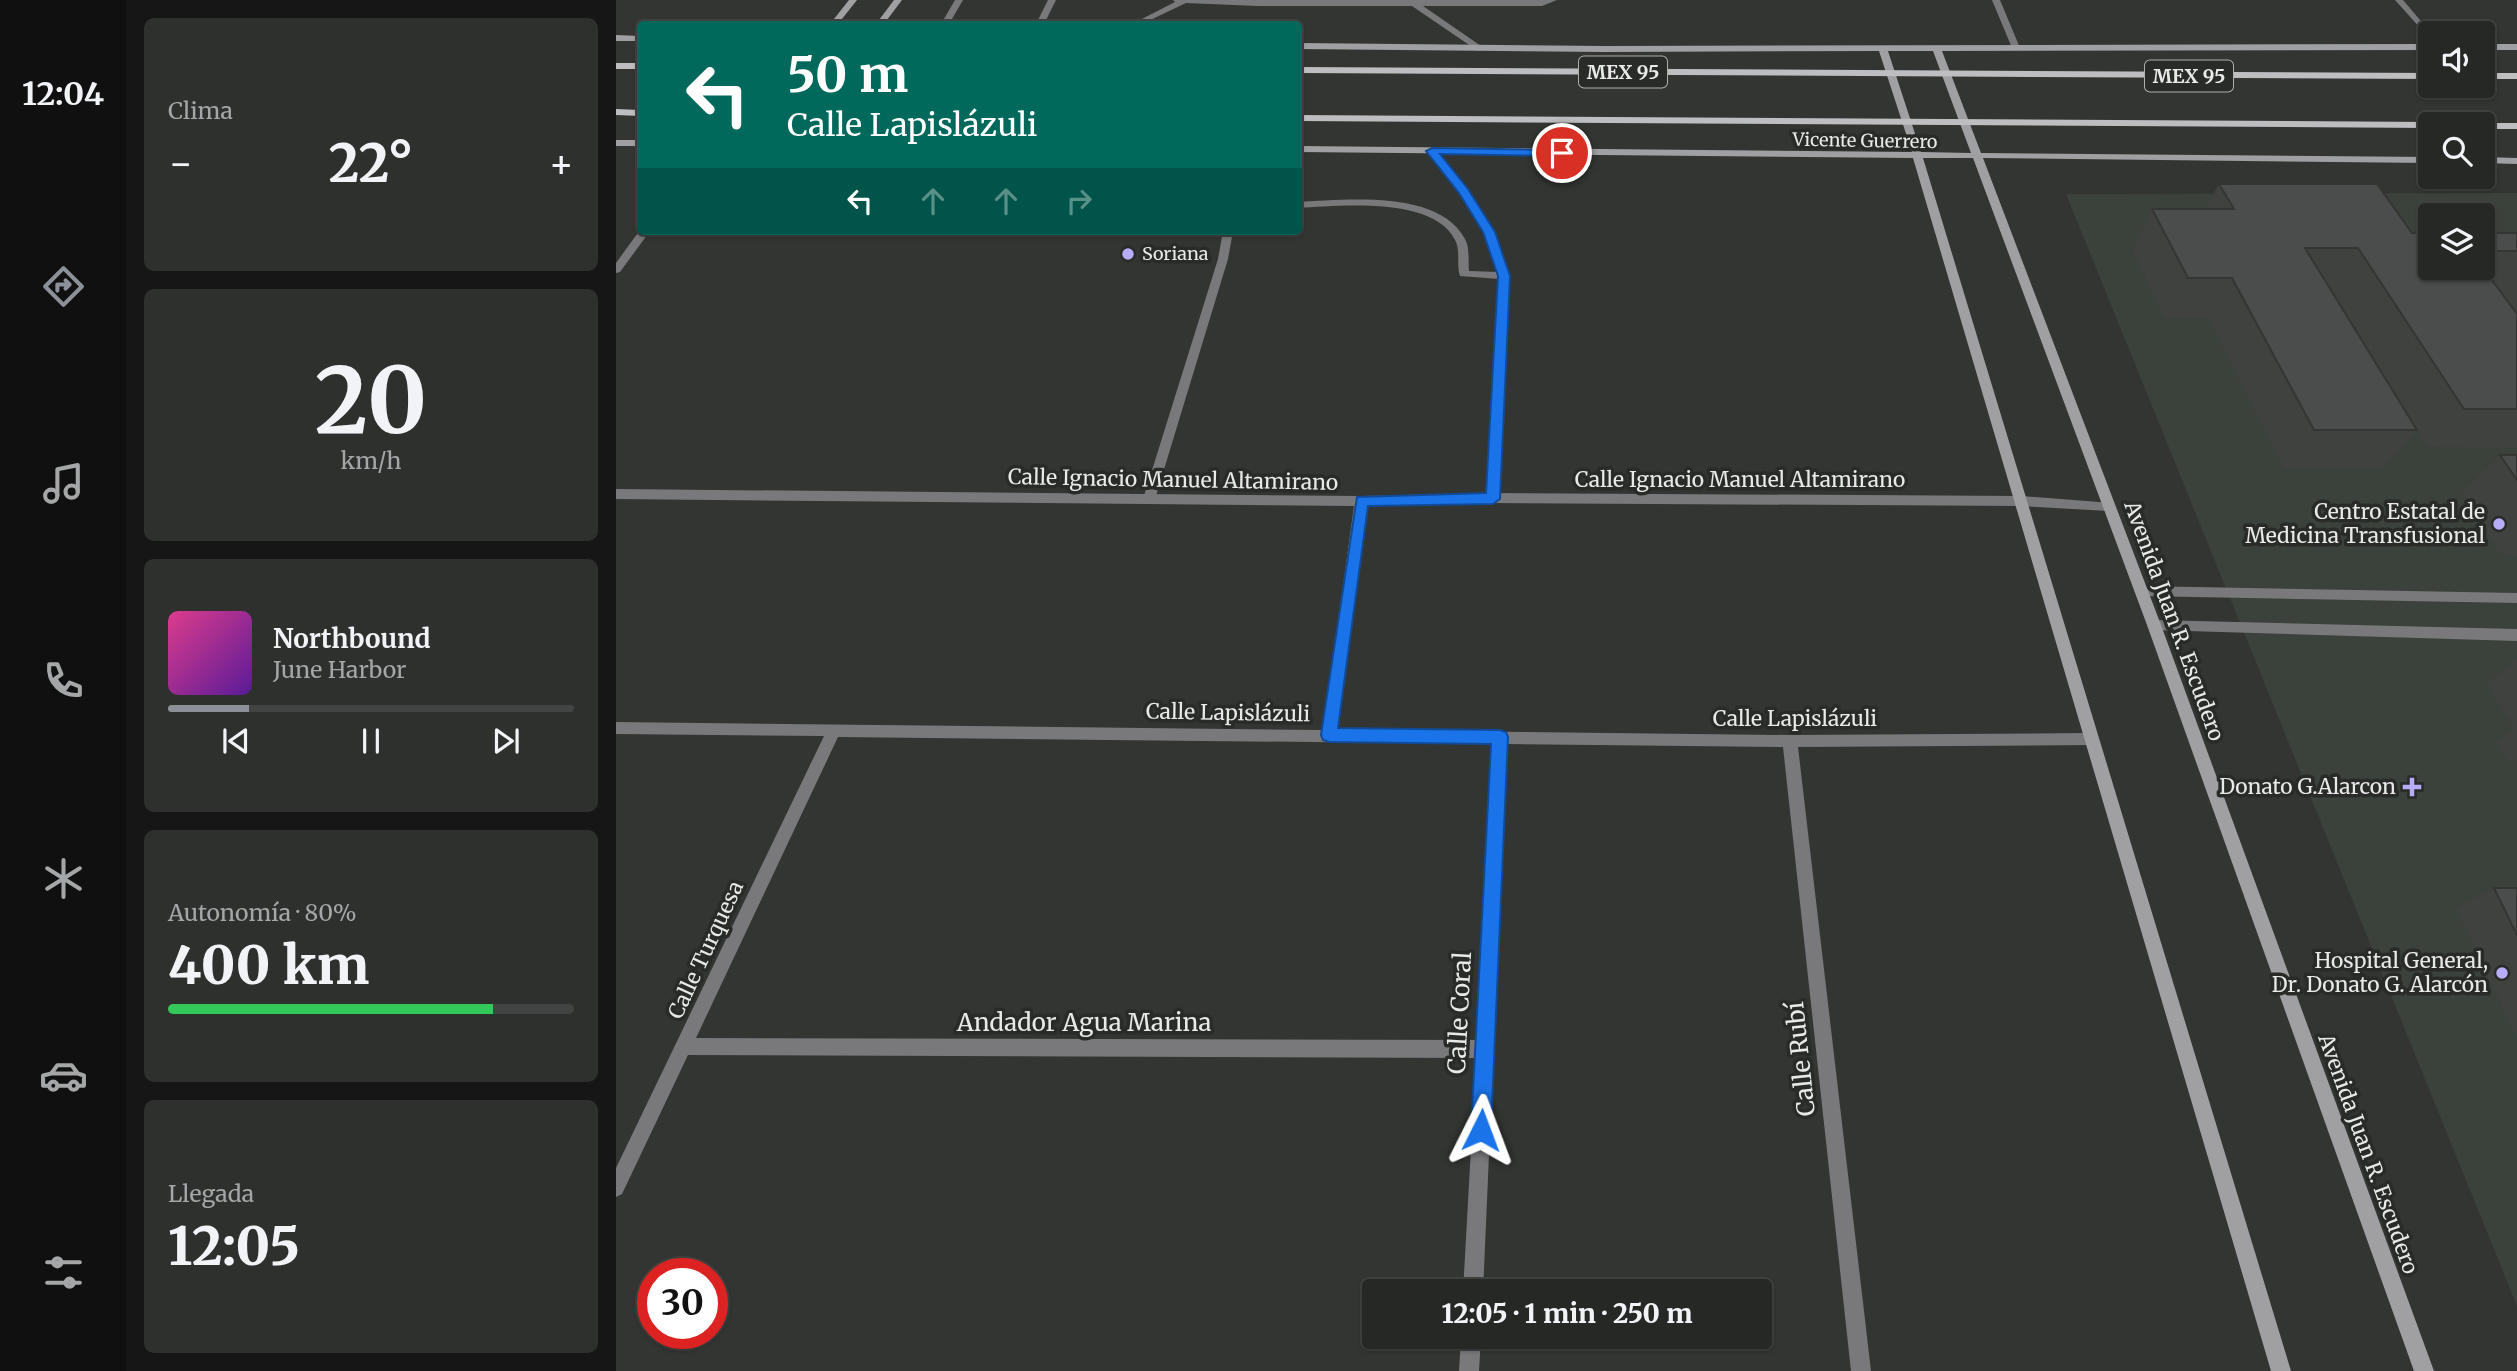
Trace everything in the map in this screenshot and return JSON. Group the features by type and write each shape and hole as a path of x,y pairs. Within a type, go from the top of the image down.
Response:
{"main road":[{"path":"836,21 853,0"},
{"path":"882,21 898,0"},
{"path":"616,38 637,39"},
{"path":"1302,46 2418,47"},
{"path":"1882,47 1918,157 2281,1371"},
{"name":"Avenida Juan R. Escudero","path":"1936,47 1980,157 2154,625 2424,1371"},
{"path":"2495,47 2517,47"},
{"path":"616,66 637,66"},
{"name":"MEX 95","path":"1302,70 2418,76"},
{"path":"2495,76 2517,76"},
{"path":"616,112 637,113"},
{"path":"1302,118 2418,125"},
{"path":"2495,126 2517,126"},
{"path":"616,143 637,143"},
{"name":"Vicente Guerrero","path":"1302,149 2418,160"},
{"path":"2495,160 2517,160"}],"street":[{"path":"947,21 959,0"},
{"path":"1042,21 1052,0"},
{"path":"1177,0 1257,4 1415,5 1542,4 1553,0"},
{"path":"1996,0 2016,48"},
{"path":"2399,0 2418,22"},
{"path":"1142,21 1183,1"},
{"path":"1415,5 1478,48"},
{"path":"1432,151 1464,191 1489,232 1504,276 1493,499"},
{"path":"1302,205 1372,203 1422,210 1450,223 1461,241 1464,274 1504,276"},
{"path":"616,270 642,235"},
{"path":"1149,499 1223,259 1227,235"},
{"name":"Calle Ignacio Manuel Altamirano","path":"616,494 1362,501 2021,501 2108,506"},
{"path":"1329,735 1362,501"},
{"path":"2141,591 2517,598"},
{"path":"2154,625 2517,635"},
{"name":"Calle Lapislázuli","path":"616,728 1790,741 2092,739"},
{"name":"Calle Turquesa","path":"616,1188 834,730"},
{"name":"Calle Coral","path":"1474,1279 1500,737"},
{"name":"Calle Rubí","path":"1790,741 1861,1371"},
{"name":"Andador Agua Marina","path":"684,1046 1485,1049"},
{"path":"1469,1371 1470,1349"}],"shaded area":[{"name":"Donato G.Alarcon","path":"2517,193 2517,1306 2066,194"}],"building":[{"path":"2219,184 2377,184 2412,233 2418,233 2418,280 2492,280 2517,314 2517,409 2464,409 2358,248 2305,248 2417,430 2314,430 2232,278 2188,278 2152,209 2234,209"},
{"path":"2495,233 2517,233 2517,251 2495,251"},
{"path":"2500,455 2517,455 2517,480"},
{"path":"2494,888 2517,888 2517,935"}],"place":[{"name":"Soriana","path":"1128,254"},
{"name":"Centro Estatal de Medicina Transfusional","path":"2499,524"},
{"name":"Donato G.Alarcon","path":"2412,787"},
{"name":"Hospital General, Dr. Donato G. Alarcón","path":"2502,973"}],"route":[{"path":"1481,1130 1500,737 1329,735 1362,501 1493,499 1504,276 1489,232 1464,191 1432,151 1562,153"}]}
